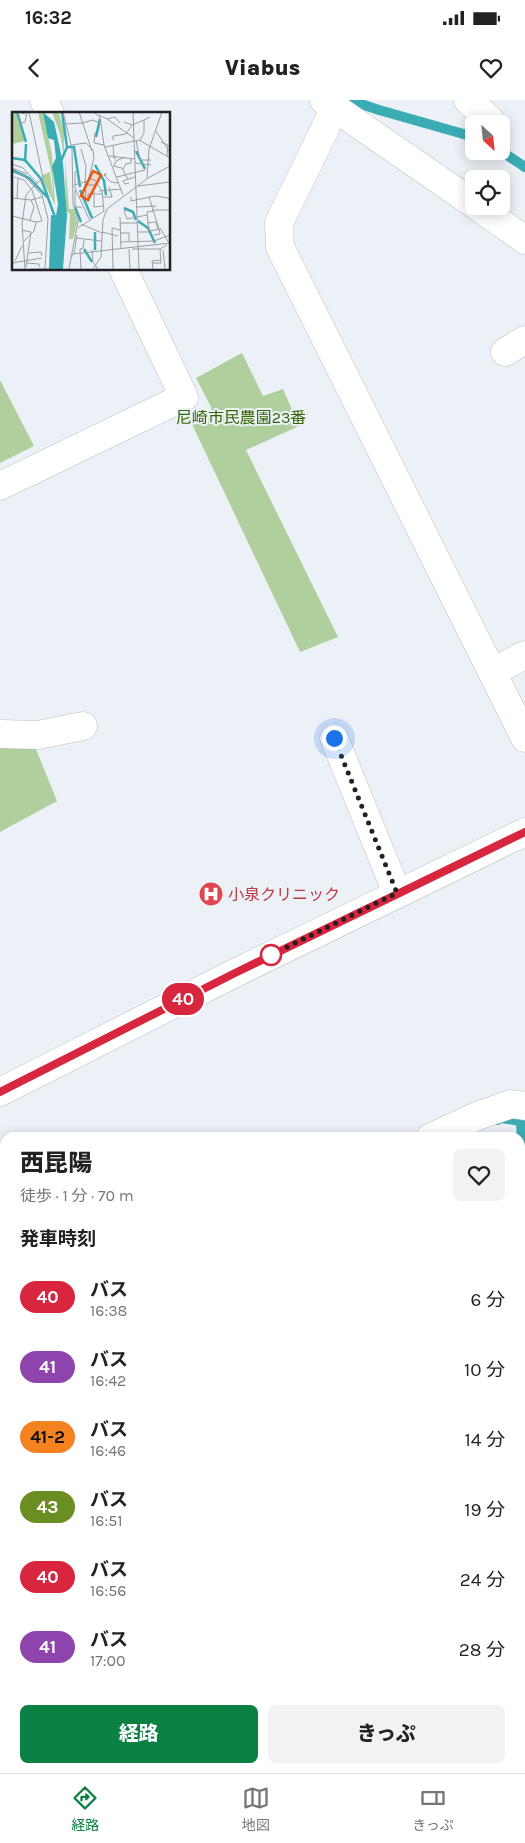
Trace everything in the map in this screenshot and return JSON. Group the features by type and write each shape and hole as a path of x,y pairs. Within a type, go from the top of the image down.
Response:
{"street":[{"path":"44,100 49,112"},
{"path":"468,100 485,115"},
{"path":"465,198 330,104 279,223 280,247 525,738"},
{"path":"490,215 525,240"},
{"path":"0,486 184,397 123,270"},
{"path":"492,672 525,655"},
{"path":"0,734 38,735 83,726"},
{"path":"334,738 397,893"},
{"path":"0,1092 397,893 525,832"},
{"path":"443,1132 477,1116 511,1104 525,1106"}],"green space":[{"name":"尼崎市民農園23番","path":"242,353 263,396 283,389 299,426 246,450 338,637 300,652 190,420 212,409 196,378"},
{"path":"0,380 34,446 0,463"},
{"path":"35,747 57,801 0,832 0,748"}],"waterway":[{"path":"349,100 465,134"},
{"path":"510,157 525,167"},
{"path":"497,1120 501,1118 521,1121 521,1132"}],"bus line":[{"name":"40","path":"0,1092 235,973 525,832"}],"place":[{"name":"小泉クリニック","path":"211,894"}],"route":[{"path":"271,955 397,893 334,738"}]}
